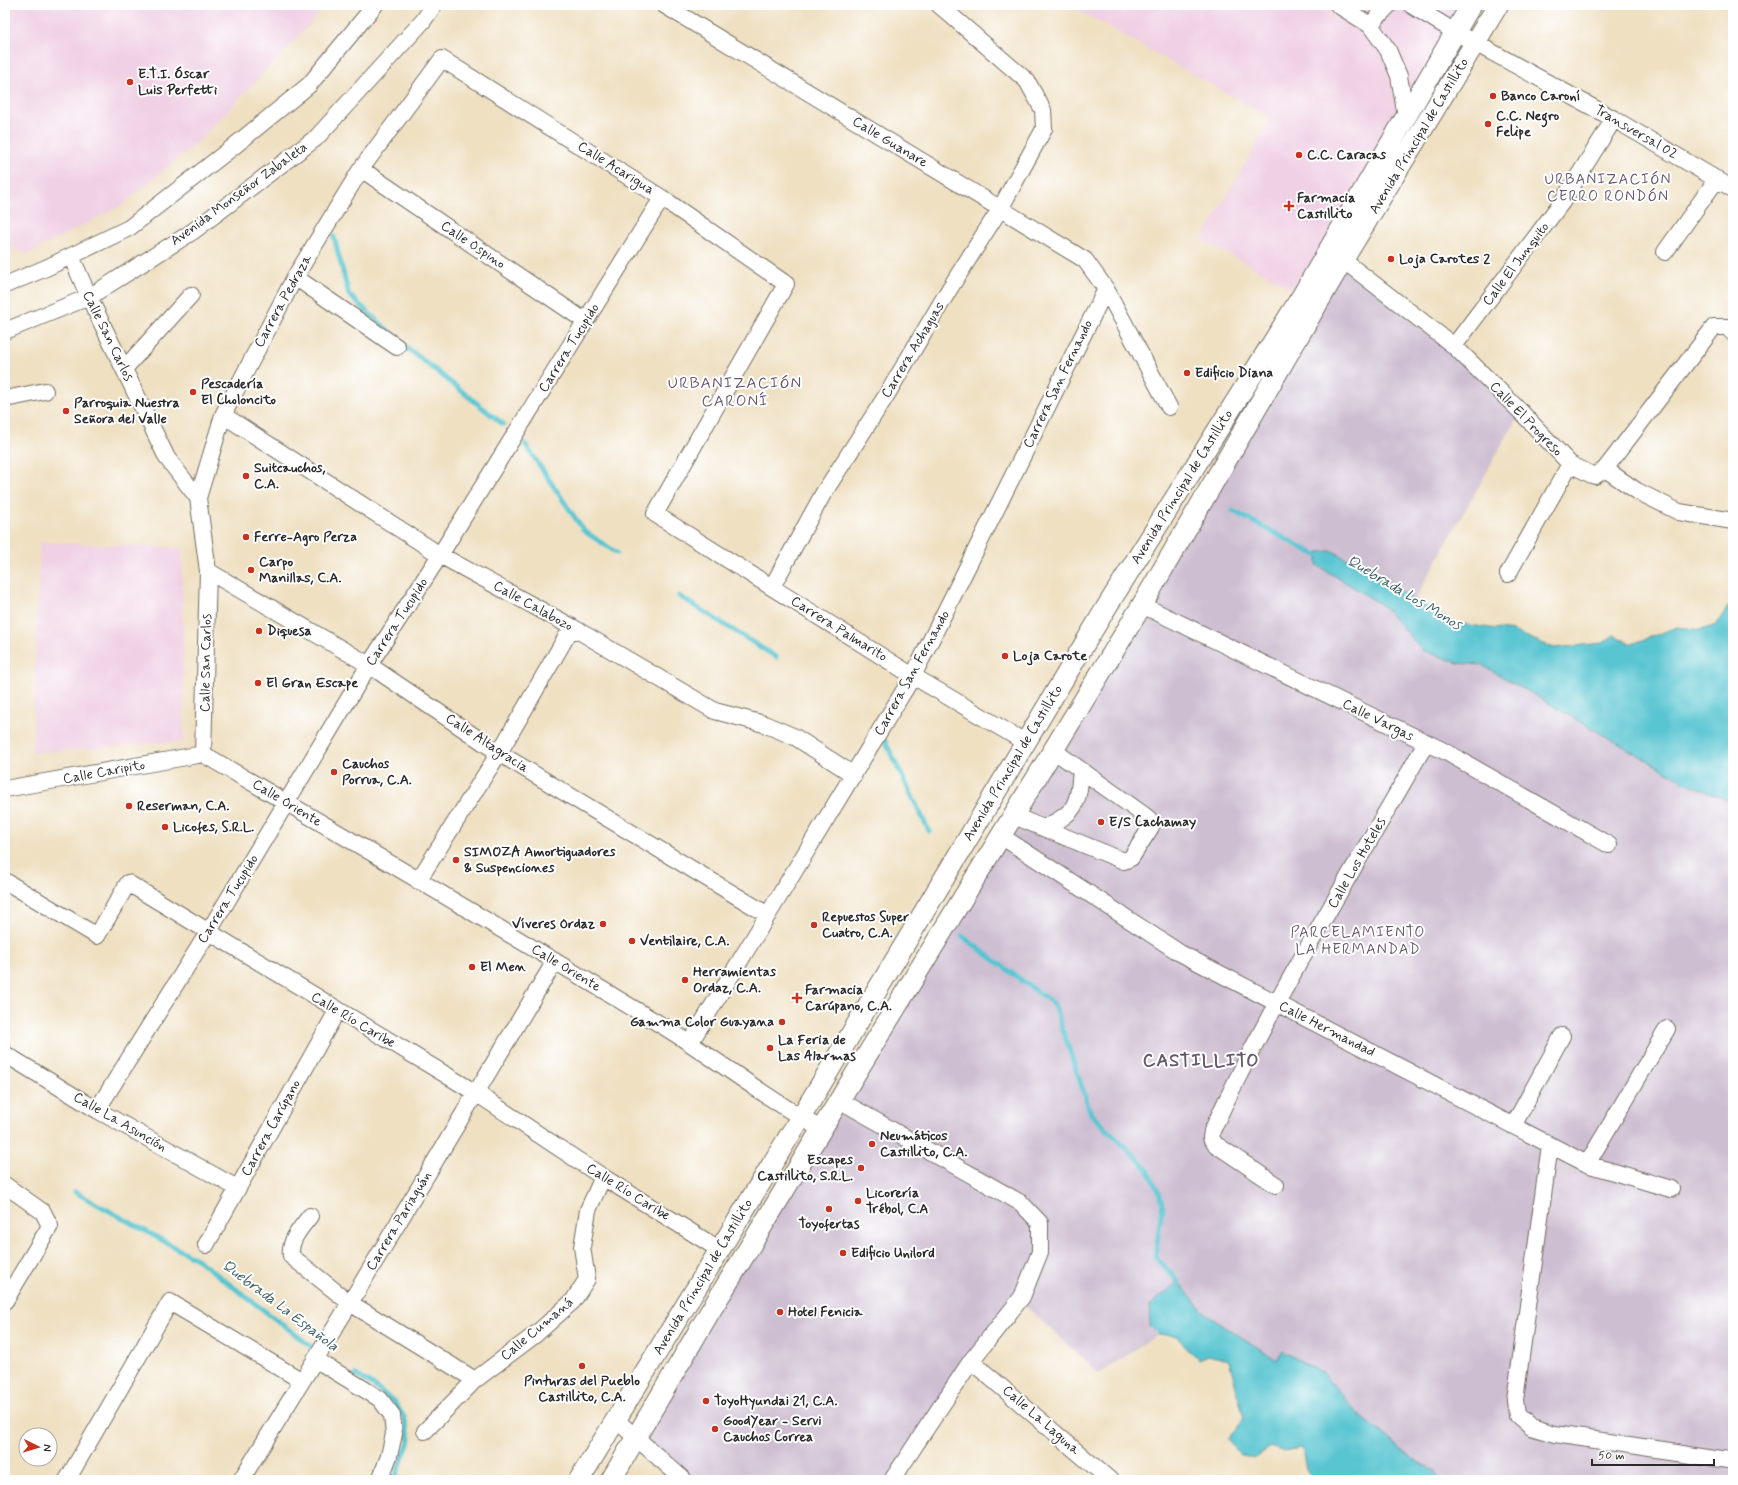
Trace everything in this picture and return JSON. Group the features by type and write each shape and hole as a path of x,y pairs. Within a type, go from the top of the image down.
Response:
{"main road":[{"name":"Avenida Principal de Castillito","path":"579,1480 800,1118 1106,608 1303,294 1471,5"},
{"name":"Avenida Principal de Castillito","path":"611,1480 821,1129 1142,605 1343,260 1498,5"}],"street":[{"name":"Avenida Monseñor Zabaleta","path":"5,331 89,297 192,232 316,138 423,21 434,5"},
{"name":"Calle Guanare","path":"664,5 1085,260 1106,289 1169,407"},
{"name":"Carrera Achaguas","path":"772,587 823,494 886,396 950,288 1000,208 1044,129 1043,110 1027,81 939,5"},
{"path":"1338,5 1370,25 1388,50 1399,76 1406,117"},
{"path":"1370,25 1389,5"},
{"name":"Transversal 02","path":"1411,5 1475,44 1614,119 1733,189"},
{"path":"5,285 130,228 233,147 308,84 370,7"},
{"name":"Carrera Pedraza","path":"208,571 198,498 223,415 295,277 361,169 442,59"},
{"name":"Calle Acarigua","path":"442,59 662,198 786,284 655,514"},
{"name":"Calle El Junquito","path":"1454,346 1562,202 1614,119"},
{"name":"Calle Ospino","path":"361,169 586,321"},
{"path":"1665,252 1717,179"},
{"name":"Carrera Tucupido","path":"97,1110 209,931 369,666 440,555 662,198"},
{"name":"Calle San Carlos","path":"70,256 168,458 198,498"},
{"name":"Calle El Progreso","path":"1343,260 1454,346 1521,412 1570,464 1592,476 1595,476 1605,469"},
{"path":"295,277 398,347"},
{"name":"Carrera San Fernando","path":"690,1043 913,676 1106,289"},
{"path":"124,369 191,295"},
{"path":"1730,330 1714,327 1605,469 1637,491 1679,512 1733,521"},
{"path":"5,399 45,391"},
{"name":"Calle Calabozo","path":"223,415 440,555 572,628 715,711 764,724 795,737 854,775"},
{"path":"1508,574 1570,464"},
{"name":"Carrera Palmarito","path":"655,514 913,676 1025,742"},
{"name":"Calle San Carlos","path":"203,754 208,571"},
{"name":"Calle Altagracia","path":"208,571 369,666 499,752 768,915"},
{"name":"Calle Vargas","path":"1142,605 1446,752 1609,845"},
{"path":"418,881 499,752 572,628"},
{"name":"Calle Los Hoteles","path":"1276,1185 1215,1144 1212,1138 1212,1131 1236,1079 1277,1003 1426,743"},
{"path":"1014,816 1118,859 1124,860 1131,858 1151,827 1149,819 1053,750"},
{"name":"Calle Caripito","path":"5,789 203,754"},
{"name":"Calle Oriente","path":"203,754 555,961 690,1043 800,1118 821,1129"},
{"path":"1043,828 1063,819 1075,806 1081,770"},
{"name":"Calle Hermandad","path":"1000,836 1180,953 1587,1164 1671,1189"},
{"name":"Calle Río Caribe","path":"5,881 97,936 128,883 209,931 337,1011 476,1093 603,1177 720,1250"},
{"name":"Carrera Pariaguán","path":"241,1480 350,1303 555,961"},
{"name":"Carrera Carúpano","path":"206,1246 337,1011"},
{"path":"1587,1164 1667,1029"},
{"path":"1513,1126 1562,1036"},
{"name":"Calle La Asunción","path":"5,1054 97,1110 237,1188"},
{"path":"839,1100 1021,1203 1040,1223 1040,1252 1022,1297 971,1361 901,1476"},
{"path":"1550,1145 1515,1400 1517,1415 1531,1426 1555,1434 1728,1460"},
{"name":"Calle Cumaná","path":"425,1431 475,1380 536,1334 573,1301 587,1279 582,1247 588,1210 603,1177"},
{"path":"5,1185 43,1212 50,1226 5,1301"},
{"path":"310,1216 290,1247 291,1256 350,1303 475,1380"},
{"path":"67,1480 170,1302 302,1381"},
{"path":"316,1359 380,1399 392,1415 394,1434 389,1456 380,1480"},
{"name":"Calle La Laguna","path":"971,1361 1110,1480"},
{"path":"616,1420 684,1480"}],"shaded area":[{"name":"E.T.I. Óscar Luis Perfetti","path":"5,5 325,5 309,25 200,140 122,205 27,254 5,244"},
{"path":"1069,5 1471,5 1303,294 1202,240 1271,118"},
{"path":"1342,262 1402,307 1520,413 1415,599 1333,551 1317,565 1382,605 1422,650 1458,663 1482,665 1685,782 1733,803 1733,1480 1439,1480 1436,1471 1423,1466 1358,1414 1324,1374 1284,1351 1277,1360 1207,1315 1178,1282 1150,1326 1158,1334 1099,1374 1020,1301 982,1346 922,1450 899,1480 672,1480 630,1445"},
{"path":"40,542 182,548 184,741 32,753"}],"water":[{"path":"1333,551 1454,623 1513,631 1554,648 1603,643 1614,635 1632,644 1677,627 1701,630 1716,625 1728,607 1733,607 1733,803 1685,782 1482,665 1458,663 1422,650 1382,605 1317,565 1318,552"},
{"path":"1178,1282 1207,1315 1277,1360 1283,1351 1324,1374 1358,1414 1423,1466 1436,1471 1439,1480 1314,1480 1306,1470 1302,1448 1282,1451 1271,1447 1254,1458 1240,1454 1227,1440 1244,1418 1229,1360 1208,1355 1198,1360 1177,1336 1158,1334 1150,1326 1149,1306"}],"waterway":[{"path":"334,237 349,295 394,336"},
{"path":"400,342 503,424"},
{"path":"525,444 584,531 617,553"},
{"name":"Quebrada Los Monos","path":"1233,511 1324,559"},
{"path":"679,596 776,657"},
{"path":"884,739 929,831"},
{"path":"962,936 1054,1004 1091,1114 1147,1168 1163,1202 1155,1256 1178,1282"},
{"name":"Quebrada La Española","path":"75,1192 198,1260 317,1351"},
{"name":"Quebrada La Española","path":"356,1375 374,1386 394,1402 404,1417 410,1439 394,1480"}],"place":[{"name":"E.T.I. Óscar Luis Perfetti","path":"130,82"},
{"name":"Banco Caroní","path":"1493,96"},
{"name":"C.C. Negro Felipe","path":"1488,124"},
{"name":"C.C. Caracas","path":"1299,155"},
{"name":"Farmacia Castillito","path":"1289,206"},
{"name":"Loja Carotes 2","path":"1391,259"},
{"name":"Edificio Diana","path":"1187,373"},
{"name":"Pescadería El Choloncito","path":"193,392"},
{"name":"Parroquia Nuestra Señora del Valle","path":"66,411"},
{"name":"Suitcauchos, C.A.","path":"246,476"},
{"name":"Ferre-Agro Perza","path":"246,537"},
{"name":"Carpo Manillas, C.A.","path":"251,570"},
{"name":"Diquesa","path":"259,631"},
{"name":"Loja Carote","path":"1005,656"},
{"name":"El Gran Escape","path":"258,683"},
{"name":"Cauchos Porrua, C.A.","path":"334,772"},
{"name":"Reserman, C.A.","path":"129,806"},
{"name":"E/S Cachamay","path":"1101,822"},
{"name":"Licofes, S.R.L.","path":"165,827"},
{"name":"SIMOZA Amortiguadores & Suspenciones","path":"456,860"},
{"name":"Víveres Ordaz","path":"603,924"},
{"name":"Repuestos Super Cuatro, C.A.","path":"814,925"},
{"name":"Ventilaire, C.A.","path":"632,941"},
{"name":"El Men","path":"472,967"},
{"name":"Herramientas Ordaz, C.A.","path":"685,980"},
{"name":"Farmacia Carúpano, C.A.","path":"797,998"},
{"name":"Gamma Color Guayana","path":"782,1022"},
{"name":"La Feria de Las Alarmas","path":"770,1048"},
{"name":"Neumáticos Castillito, C.A.","path":"872,1144"},
{"name":"Escapes Castillito, S.R.L.","path":"861,1168"},
{"name":"Licorería Trébol, C.A","path":"858,1201"},
{"name":"Toyofertas","path":"829,1209"},
{"name":"Edificio Unilord","path":"843,1253"},
{"name":"Hotel Fenicia","path":"780,1312"},
{"name":"Pinturas del Pueblo Castillito, C.A.","path":"582,1366"},
{"name":"ToyoHyundai 21, C.A.","path":"706,1401"},
{"name":"GoodYear - Servi Cauchos Correa","path":"715,1429"}],"district":[{"name":"URBANIZACIÓN CERRO RONDÓN","path":"1608,188"},
{"name":"URBANIZACIÓN CARONÍ","path":"735,392"},
{"name":"PARCELAMIENTO LA HERMANDAD","path":"1358,942"},
{"name":"CASTILLITO","path":"1201,1061"}]}
